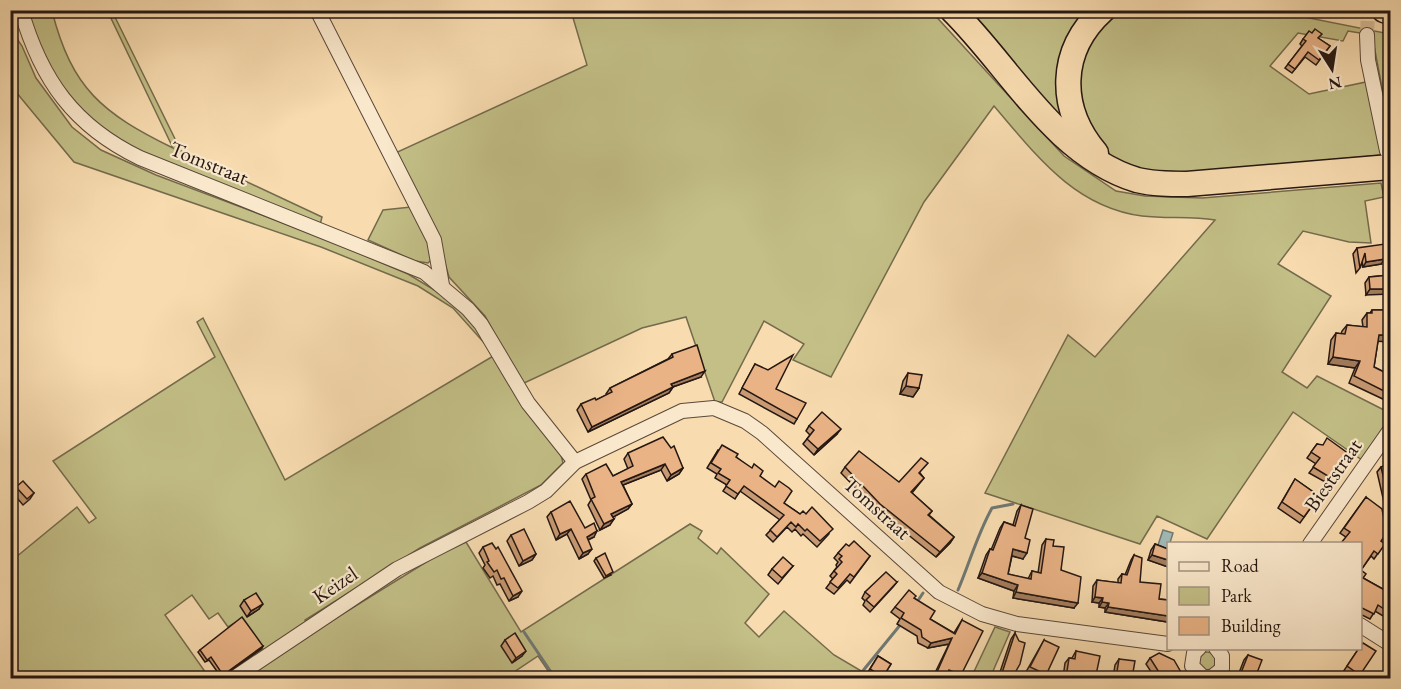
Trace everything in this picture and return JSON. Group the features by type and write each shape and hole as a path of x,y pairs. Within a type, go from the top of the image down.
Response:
{"highway":[{"path":"952,10 1063,136 1084,154 1138,180 1187,184 1389,159"},
{"path":"1103,10 1084,30 1077,45 1070,66 1068,88 1076,122 1084,137 1109,168"},
{"path":"1384,10 1390,12"}],"street":[{"name":"Tomstraat","path":"21,10 31,44 44,71 81,119 103,137 140,158 424,272 442,285 480,324 528,403 575,462"},
{"path":"317,10 434,240 442,285"},
{"path":"1367,35 1368,60 1389,159"},
{"name":"Tomstraat","path":"465,535 546,491 575,462 682,411 714,408 745,421 762,433 939,592 961,605 1017,624 1167,644"},
{"name":"Bieststraat","path":"1311,542 1390,430"},
{"name":"Keizel","path":"234,678 397,569 465,535"},
{"path":"1362,626 1390,644"},
{"path":"1192,650 1192,666 1203,678 1212,677 1222,669 1223,661 1219,650"}],"green space":[{"path":"29,11 52,11 69,60 93,96 127,123 173,148 108,12 112,11 181,151 322,217 320,225 129,148 110,135 93,121 64,90 43,54"},
{"path":"571,11 931,11 1064,156 1116,191 1145,196 1202,198 1381,183 1384,197 1365,201 1371,243 1349,242 1303,231 1278,264 1331,296 1282,372 1307,388 1317,376 1390,413 1390,417 1362,460 1293,412 1207,539 1157,516 1140,544 985,493 1068,335 1095,357 1215,220 1142,216 1118,211 1096,202 1076,190 1041,160 994,106 924,202 831,377 793,360 804,344 764,321 722,402 715,402 686,317 642,328 522,384 485,316 449,277 438,239 393,154 587,65"},
{"path":"960,11 1094,11 1075,34 1081,145"},
{"path":"1123,11 1274,11 1390,34 1390,130 1372,35 1348,31 1343,41 1298,33 1270,66 1309,94 1366,82 1383,155 1189,173 1151,173 1116,160 1101,149 1078,106 1082,58 1100,27"},
{"path":"11,30 22,46 36,78 72,127 101,150 156,175 323,238 408,274 451,300 469,316 492,352 453,308 418,286 321,247 74,162 11,86"},
{"path":"411,207 428,237 432,259 428,263 415,261 368,240 383,210"},
{"path":"203,318 285,480 494,356 512,388 561,455 563,463 541,485 420,548 305,620 312,633 436,556 466,542 521,632 690,524 702,531 698,538 717,554 721,548 769,594 745,623 759,637 784,611 834,655 863,672 858,678 553,678 538,656 505,678 222,678 263,649 241,619 228,627 218,613 209,619 192,595 165,615 208,676 212,673 216,678 11,678 10,562 77,507 89,523 96,518 53,461 215,357 197,322"},
{"path":"995,627 1010,632 990,678 971,678"},
{"path":"1203,652 1211,652 1216,657 1214,668 1203,670 1198,665 1198,657"}],"water":[{"path":"1163,530 1173,533 1170,542 1167,542 1167,549 1157,548"}],"building":[{"path":"1315,29 1322,34 1318,38 1330,46 1319,60 1308,52 1295,69 1288,64 1306,41 1303,39 1309,31 1312,33"},
{"path":"1385,244 1385,259 1366,262 1365,253 1360,268 1357,248"},
{"path":"1390,275 1390,289 1370,289 1369,277"},
{"path":"1372,310 1390,310 1390,335 1379,335 1374,367 1390,375 1390,394 1354,376 1360,361 1333,357 1336,333 1345,334 1347,325 1367,327 1367,313 1372,313"},
{"path":"697,345 705,371 671,384 673,387 592,427 581,404 612,392 610,388 673,357 672,354"},
{"path":"793,355 776,389 806,403 797,419 742,388 755,364 768,370"},
{"path":"908,373 922,375 919,388 906,386"},
{"path":"822,412 841,429 818,449 807,439 814,430 809,426"},
{"path":"663,437 671,448 674,446 683,468 671,475 665,464 621,482 632,504 611,514 614,519 604,524 591,499 595,497 586,474 606,464 613,476 633,466 628,453"},
{"path":"1327,438 1349,454 1331,478 1313,467 1320,458 1311,452 1317,444 1323,445"},
{"path":"722,445 738,454 736,457 752,468 754,464 763,471 760,476 775,487 779,481 789,488 792,491 784,503 800,514 803,511 806,514 812,507 833,529 820,541 807,529 805,531 798,524 796,527 791,522 777,537 770,530 784,515 744,486 738,494 726,486 730,480 718,473 721,469 711,463"},
{"path":"859,451 899,482 921,458 928,463 919,473 924,478 911,492 932,511 928,515 954,537 940,552 880,504 845,467"},
{"path":"1390,464 1390,505 1381,467"},
{"path":"1295,479 1319,496 1304,517 1282,502"},
{"path":"23,481 34,493 27,499 16,487"},
{"path":"1366,497 1382,509 1387,533 1381,541 1385,544 1378,554 1374,551 1362,569 1362,542 1342,542 1350,532 1344,528"},
{"path":"570,501 585,528 594,523 597,531 587,537 592,549 583,553 571,529 560,534 551,512"},
{"path":"1021,505 1033,509 1025,538 1030,540 1027,553 1013,549 1008,574 1031,579 1032,571 1041,573 1046,539 1054,540 1053,546 1064,547 1061,570 1081,577 1078,603 1016,592 1018,585 982,573 990,549 993,550 1004,522 1015,526"},
{"path":"524,529 536,554 523,561 511,535"},
{"path":"854,541 870,556 854,577 850,574 838,588 830,582 837,574 834,571 842,562 839,559 842,556 838,553 846,544 849,546"},
{"path":"492,543 496,549 498,547 522,591 513,596 504,578 501,579 497,570 494,572 487,562 489,561 483,547"},
{"path":"1155,544 1167,549 1167,560 1152,555"},
{"path":"605,553 613,572 606,576 596,558"},
{"path":"1134,555 1142,558 1140,582 1161,584 1159,599 1167,600 1167,616 1108,607 1109,603 1102,602 1103,598 1095,597 1097,580 1121,583 1122,574 1127,575"},
{"path":"783,557 793,566 782,578 772,569"},
{"path":"1362,571 1366,574 1363,578 1390,593 1390,613 1378,605 1374,614 1362,608"},
{"path":"886,572 897,582 874,607 866,600 870,596 865,592"},
{"path":"909,590 916,596 914,598 935,611 930,619 955,634 962,620 983,631 961,675 949,670 946,676 937,672 952,638 931,643 922,637 921,630 901,618 904,613 895,607"},
{"path":"256,593 263,604 251,611 244,600"},
{"path":"242,617 263,646 223,675 211,657 207,660 200,650"},
{"path":"515,633 526,651 516,658 505,640"},
{"path":"1015,633 1019,641 1025,643 1020,664 1011,678 1002,673"},
{"path":"1044,640 1059,647 1048,671 1054,674 1052,678 1041,678 1043,673 1030,667"},
{"path":"1362,644 1376,651 1360,675 1347,666 1358,650 1362,650"},
{"path":"1076,651 1100,656 1096,675 1090,674 1089,678 1066,678 1069,658 1075,659"},
{"path":"1159,653 1174,660 1182,674 1174,678 1170,672 1162,677 1150,658"},
{"path":"1248,655 1262,660 1255,678 1239,678"},
{"path":"878,656 891,664 883,677 870,669"},
{"path":"1119,659 1135,661 1132,678 1116,678"},
{"path":"1389,668 1390,678 1382,678"}],"waterway":[{"path":"958,590 992,508 1013,504"},
{"path":"917,602 923,593"},
{"path":"857,678 901,624"},
{"path":"524,632 555,678"}],"tunnel":[{"path":"1367,35 1368,10"}]}
